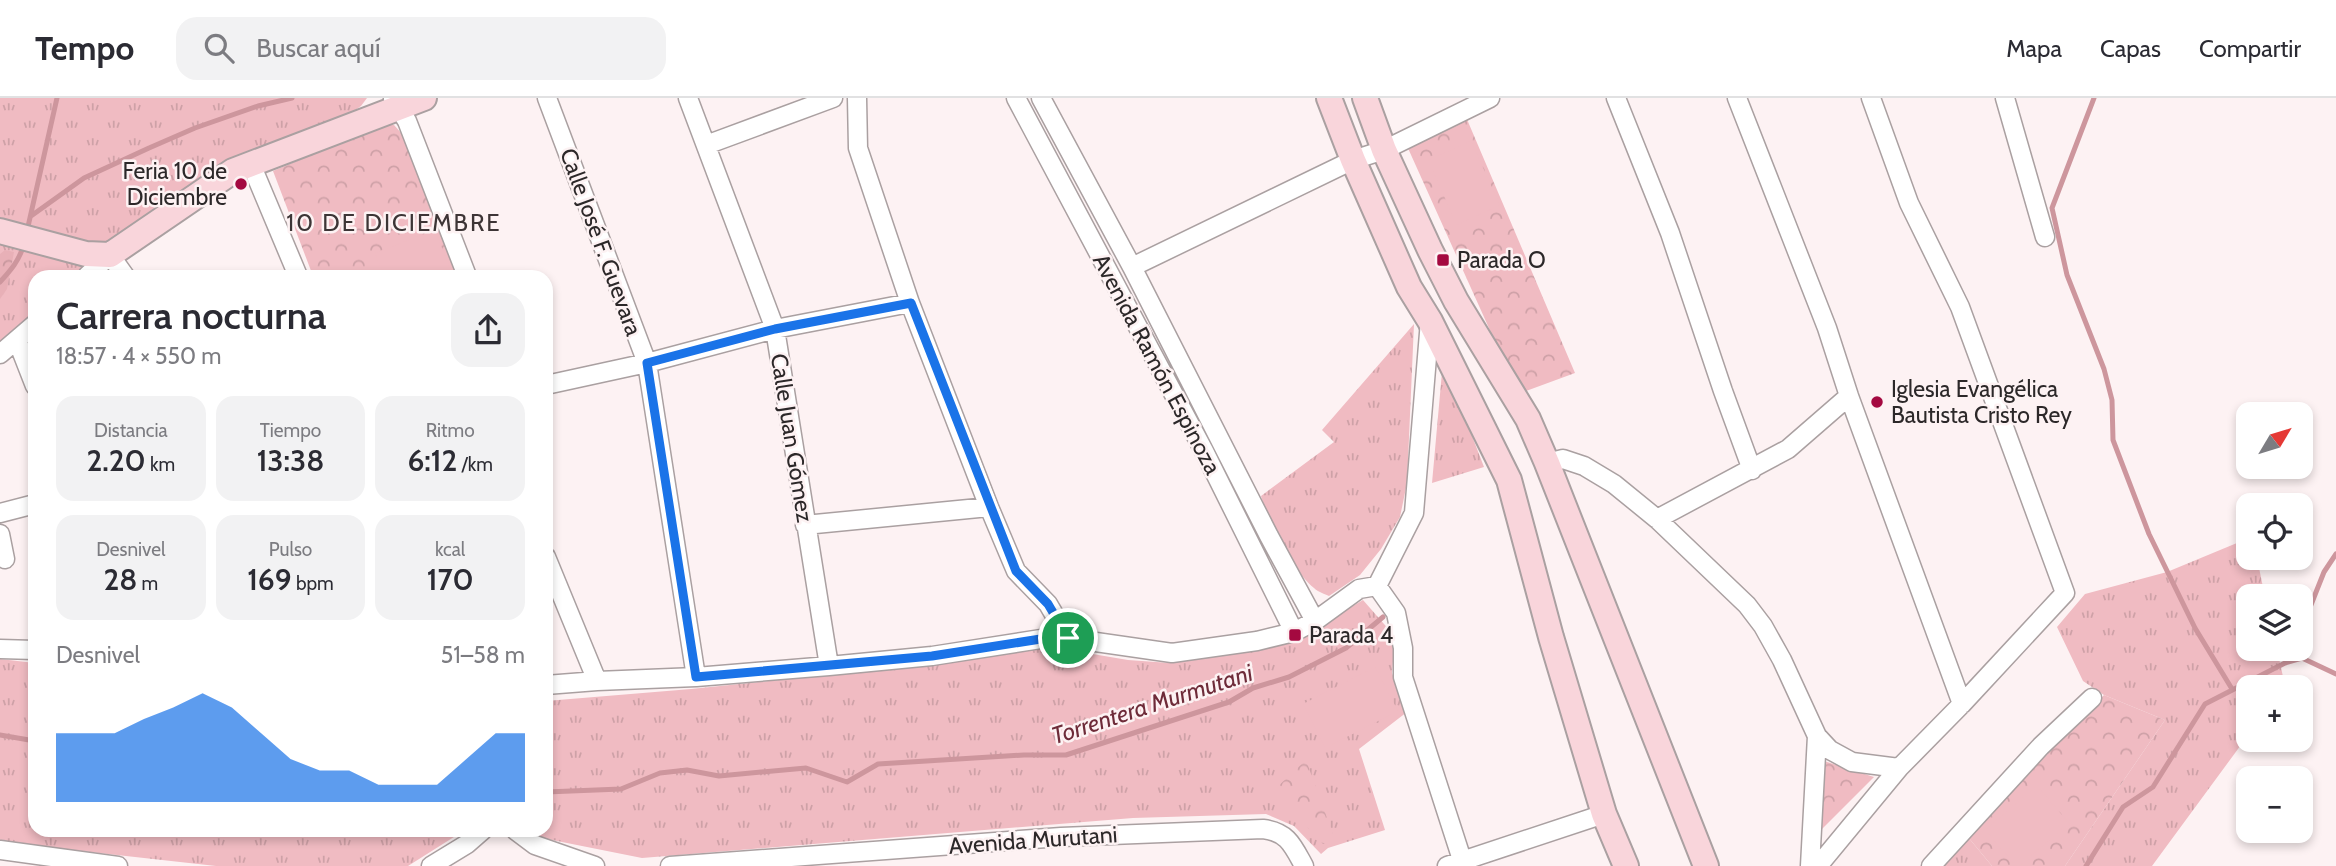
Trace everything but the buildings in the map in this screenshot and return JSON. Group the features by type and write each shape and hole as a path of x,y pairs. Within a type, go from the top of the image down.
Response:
{"street":[{"path":"94,270 110,255 233,171 395,103 424,98"},
{"name":"Calle José F. Guevara","path":"547,98 647,363 696,677"},
{"name":"Calle Juan Gómez","path":"688,98 775,329 829,666"},
{"path":"706,145 833,98"},
{"path":"857,98 858,148 911,303 989,507 1016,571 1048,604 1068,638"},
{"name":"Avenida Ramón Espinoza","path":"1016,98 1204,451 1294,632"},
{"name":"Avenida Ramón Espinoza","path":"1041,98 1132,267 1315,621"},
{"path":"1329,98 1409,287 1430,321 1509,480 1551,637 1604,814 1626,866"},
{"path":"1365,98 1384,150 1456,301 1528,419 1706,866"},
{"path":"1132,267 1353,160 1384,150 1490,98"},
{"path":"1616,98 1670,233 1752,470"},
{"path":"1737,98 1808,276 1849,397 1962,704"},
{"path":"1818,866 1899,768 2065,593 1960,307 1909,203 1871,98"},
{"path":"2005,98 2045,237"},
{"path":"395,103 407,121 465,270"},
{"path":"251,164 295,270"},
{"path":"1,231 86,254 110,255"},
{"path":"110,255 121,270"},
{"path":"1409,287 1442,273"},
{"path":"553,383 647,363 775,329 911,303"},
{"path":"1377,586 1414,513 1430,321"},
{"path":"0,354 28,331"},
{"path":"18,340 28,367"},
{"path":"1657,519 1788,449 1849,397"},
{"path":"1547,463 1563,459 1584,466 1614,484 1657,519 1747,605 1763,626 1782,660 1817,736 1830,750 1852,762 1899,768"},
{"path":"0,513 28,506"},
{"path":"805,526 989,507"},
{"path":"0,534 5,559"},
{"path":"553,573 597,681"},
{"path":"553,684 696,677 829,666 932,656 1047,638 1068,638 1172,653 1256,641 1294,632 1315,621 1359,589 1377,586"},
{"path":"1377,586 1396,613 1403,648 1403,677 1458,864 1604,814"},
{"path":"0,649 28,650"},
{"path":"1930,866 2041,746 2092,698"},
{"path":"1810,866 1817,736"},
{"name":"Avenida Murutani","path":"679,866 1061,837 1263,829 1278,831 1290,842 1299,863"},
{"path":"431,866 476,837"},
{"path":"524,837 535,845 595,866"},
{"path":"0,850 118,866"}],"green space":[{"path":"0,98 367,98 347,116 110,243 97,244 0,221"},
{"path":"1466,117 1575,373 1523,392 1511,377 1407,146"},
{"path":"382,125 394,125 403,135 456,270 311,270 273,171"},
{"path":"1471,141 1500,205 1457,225 1428,160"},
{"path":"435,230 451,270 382,270 375,253"},
{"path":"0,238 94,265 88,270 28,270 28,320 0,342"},
{"path":"5,250 14,252 7,289 0,299 0,254"},
{"path":"1414,324 1407,483 1400,517 1381,549 1360,575 1329,596 1316,589 1298,570 1276,532 1261,496 1334,442 1322,430"},
{"path":"1443,361 1484,467 1432,483"},
{"path":"2236,543 2236,570 2259,570 2262,584 2236,584 2236,661 2280,661 2283,675 2236,675 2236,752 2152,866 2065,866 2165,720 2104,695 2083,681 2057,627 2085,594 2167,572"},
{"path":"1363,600 1391,632 1394,650 1392,673 1407,712 1359,749 1385,830 1328,848 1321,854 1294,826 1266,814 1133,818 642,858 537,837 553,837 553,700 855,672 1045,646 1128,660 1170,663 1260,649 1316,628"},
{"path":"0,659 28,662 28,837 454,837 408,866 216,866 0,842"},
{"path":"1375,667 1398,711 1325,748 1303,704"},
{"path":"2104,695 2165,720 2065,866 1992,866 1968,837"},
{"path":"1306,760 1335,840 1323,844 1273,791"},
{"path":"1824,761 1874,777 1815,836"},
{"path":"2037,786 2069,823 2016,866 1985,830"},
{"path":"1968,837 1992,866 1941,866"}],"waterway":[{"path":"27,231 57,98"},
{"path":"31,216 84,178 149,148 195,128 258,106 292,98"},
{"path":"2094,98 2052,208 2067,275 2104,369 2112,400 2113,440 2149,534 2195,628 2232,689"},
{"path":"0,282 14,265 24,244"},
{"path":"2313,600 2324,572 2336,554"},
{"name":"Torrentera Murmutani","path":"553,792 621,789 660,773 687,770 719,776 806,768 847,782 878,764 1066,755 1229,702 1253,688 1289,677 1346,648 1383,617"},
{"path":"2086,866 2123,807 2153,787 2205,704 2285,663 2302,658 2336,674"},
{"name":"Torrentera Murmutani","path":"0,735 28,740"}],"place":[{"name":"Feria 10 de Diciembre","path":"241,184"},
{"name":"Parada O","path":"1443,260"},
{"name":"Iglesia Evangélica Bautista Cristo Rey","path":"1877,402"},
{"name":"Parada 4","path":"1295,635"}],"district":[{"name":"10 DE DICIEMBRE","path":"394,222"}],"route":[{"path":"911,303 1016,571 1048,604 1068,638 1047,638 932,656 696,677 647,363 775,329 911,303"}]}
